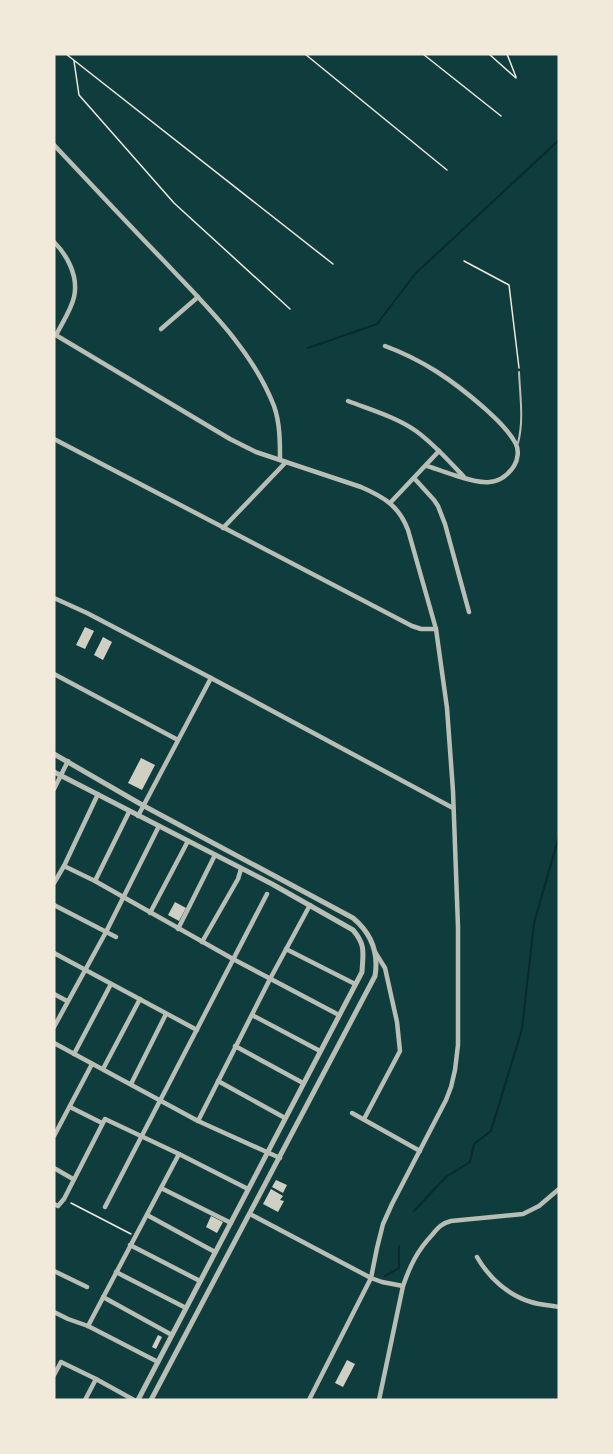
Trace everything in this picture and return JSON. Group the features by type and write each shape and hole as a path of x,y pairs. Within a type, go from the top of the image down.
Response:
{"street":[{"path":"54,145 218,318 248,357 274,406 279,429 280,460"},
{"path":"54,242 61,248 75,277 76,292 72,305 55,334 230,439 256,452 361,487 390,503 404,519 408,530 435,629 447,708 453,791 458,927 456,1070 446,1100 383,1224 371,1278 309,1400"},
{"path":"161,329 198,297"},
{"path":"385,346 433,368 459,386 494,417 517,446 516,463 509,473 500,480 489,483 478,483 427,466"},
{"path":"348,401 415,430 430,441 465,479"},
{"path":"54,439 412,626 435,629"},
{"path":"390,503 439,451"},
{"path":"223,528 286,462"},
{"path":"414,478 434,500 446,524 469,612"},
{"path":"54,598 211,678 453,808"},
{"path":"54,674 178,740"},
{"path":"138,816 211,678"},
{"path":"54,754 144,806 352,918 362,925 370,937 377,965 375,976 150,1400"},
{"path":"54,789 68,761"},
{"path":"54,772 310,905 353,930 361,940 363,954 362,972 356,984 136,1400 60,1362 54,1375"},
{"path":"54,883 98,794"},
{"path":"95,881 129,812"},
{"path":"54,1027 106,932 159,826"},
{"path":"150,913 188,841"},
{"path":"178,929 215,855"},
{"path":"64,866 95,881 233,960 339,1015"},
{"path":"202,942 238,879 241,869"},
{"path":"105,1207 267,894"},
{"path":"54,905 116,938"},
{"path":"198,1120 310,905"},
{"path":"286,949 356,984"},
{"path":"364,1119 400,1051 397,1022 385,968 375,952"},
{"path":"54,953 197,1030"},
{"path":"74,1054 111,984"},
{"path":"54,994 67,1001"},
{"path":"103,1069 140,999"},
{"path":"131,1084 166,1014"},
{"path":"252,1015 320,1051"},
{"path":"54,1043 198,1120 279,1158"},
{"path":"236,1046 303,1083"},
{"path":"54,1136 93,1064"},
{"path":"218,1081 285,1118"},
{"path":"70,1107 142,1136 248,1189"},
{"path":"352,1113 420,1151"},
{"path":"56,1205 63,1199 104,1121"},
{"path":"88,1326 179,1154"},
{"path":"54,1168 73,1179"},
{"path":"161,1188 231,1223"},
{"path":"379,1400 403,1286 408,1271 422,1246 445,1222 523,1214 539,1206 559,1189"},
{"path":"250,1214 371,1278 403,1286"},
{"path":"147,1215 215,1252"},
{"path":"130,1245 200,1281"},
{"path":"477,1257 493,1280 510,1292 531,1302 559,1307"},
{"path":"54,1271 87,1287"},
{"path":"116,1272 186,1308"},
{"path":"103,1296 172,1335"},
{"path":"54,1312 88,1326 158,1362"},
{"path":"85,1400 96,1379"}],"lane":[{"path":"517,446 521,432 519,372"}],"path":[{"path":"66,54 333,264"},
{"path":"305,54 447,170"},
{"path":"423,54 501,116"},
{"path":"489,54 516,78 507,54"},
{"path":"74,60 79,95 174,203 290,309"},
{"path":"464,261 509,285 519,372"},
{"path":"71,1203 135,1236"}],"building":[{"path":"85,627 94,631 85,649 76,645"},
{"path":"103,637 112,642 103,660 94,655"},
{"path":"141,758 155,765 142,790 128,783"},
{"path":"175,902 186,908 179,921 168,915"},
{"path":"276,1180 287,1185 283,1193 272,1187"},
{"path":"271,1189 283,1196 280,1200 284,1201 278,1212 263,1204"},
{"path":"211,1216 223,1222 217,1233 206,1227"},
{"path":"158,1335 162,1337 156,1349 152,1347"},
{"path":"347,1360 355,1364 343,1387 335,1383"}],"waterway":[{"path":"308,348 377,324 415,274 559,140"},
{"path":"414,1211 446,1177 470,1162 474,1144 491,1131 522,1029 534,923 559,836"},
{"path":"385,1276 399,1268 399,1246"}]}
